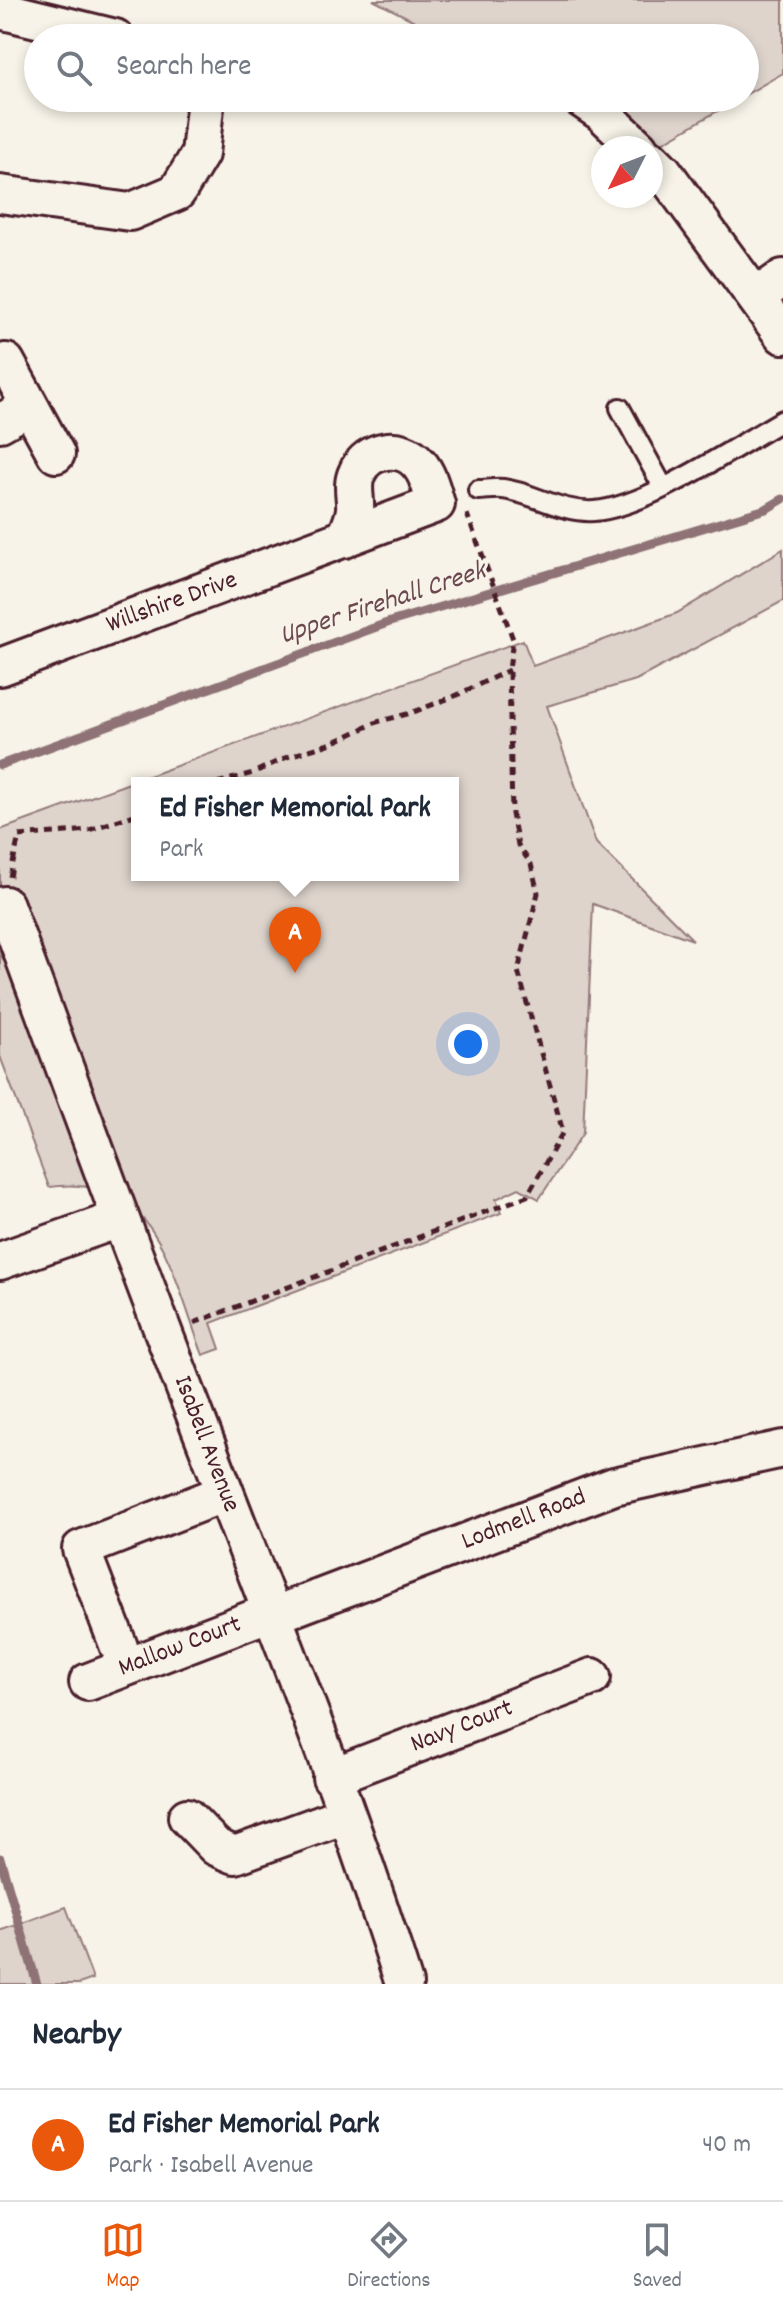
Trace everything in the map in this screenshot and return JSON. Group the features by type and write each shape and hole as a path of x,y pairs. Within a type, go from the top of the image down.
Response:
{"street":[{"path":"0,10 58,24"},
{"path":"0,194 130,212 177,192 200,154 204,112"},
{"path":"601,112 626,136"},
{"path":"663,171 770,288 783,335"},
{"path":"6,362 15,414 56,454"},
{"name":"Willshire Drive","path":"0,667 345,539"},
{"name":"Isabell Avenue","path":"5,905 119,1219 272,1614 404,1984"},
{"path":"0,1261 119,1219"},
{"name":"Lodmell Road","path":"272,1614 614,1486 783,1449"},
{"path":"119,1647 81,1549 225,1493"},
{"name":"Mallow Court","path":"88,1682 272,1614"},
{"name":"Navy Court","path":"331,1777 592,1677"},
{"path":"187,1817 216,1847 235,1855 345,1815"}],"lane":[{"path":"620,408 663,487"},
{"path":"478,490 504,489 568,509 593,511 624,505 663,487 783,420"}],"path":[{"path":"186,1326 527,1196 563,1132 518,971 538,893 531,864 522,854 515,834 509,760 509,670 513,639 467,513"},
{"path":"239,777 332,743 377,722 441,702 509,670"},
{"path":"5,905 19,836 89,830 131,816"}],"shaded area":[{"path":"373,0 783,0 783,73 759,87 759,24 420,24"},
{"path":"595,112 716,112 663,142 663,136 644,136"},
{"path":"783,549 783,601 636,680 547,706 596,843 693,940 593,904 583,1133 539,1199 519,1188 496,1199 501,1213 211,1323 220,1349 203,1355 170,1263 137,1213 114,1196 85,1186 49,1187 0,1056 0,830 131,782 131,881 459,881 459,777 146,777 523,640 533,666 677,613"},
{"path":"66,1907 93,1979 79,1984 0,1984 0,1931"}],"waterway":[{"name":"Upper Firehall Creek","path":"0,765 390,622 766,509 783,499"},
{"name":"Upper Firehall Creek","path":"0,1858 37,1984"}],"place":[{"name":"Ed Fisher Memorial Park","path":"295,973"}]}
